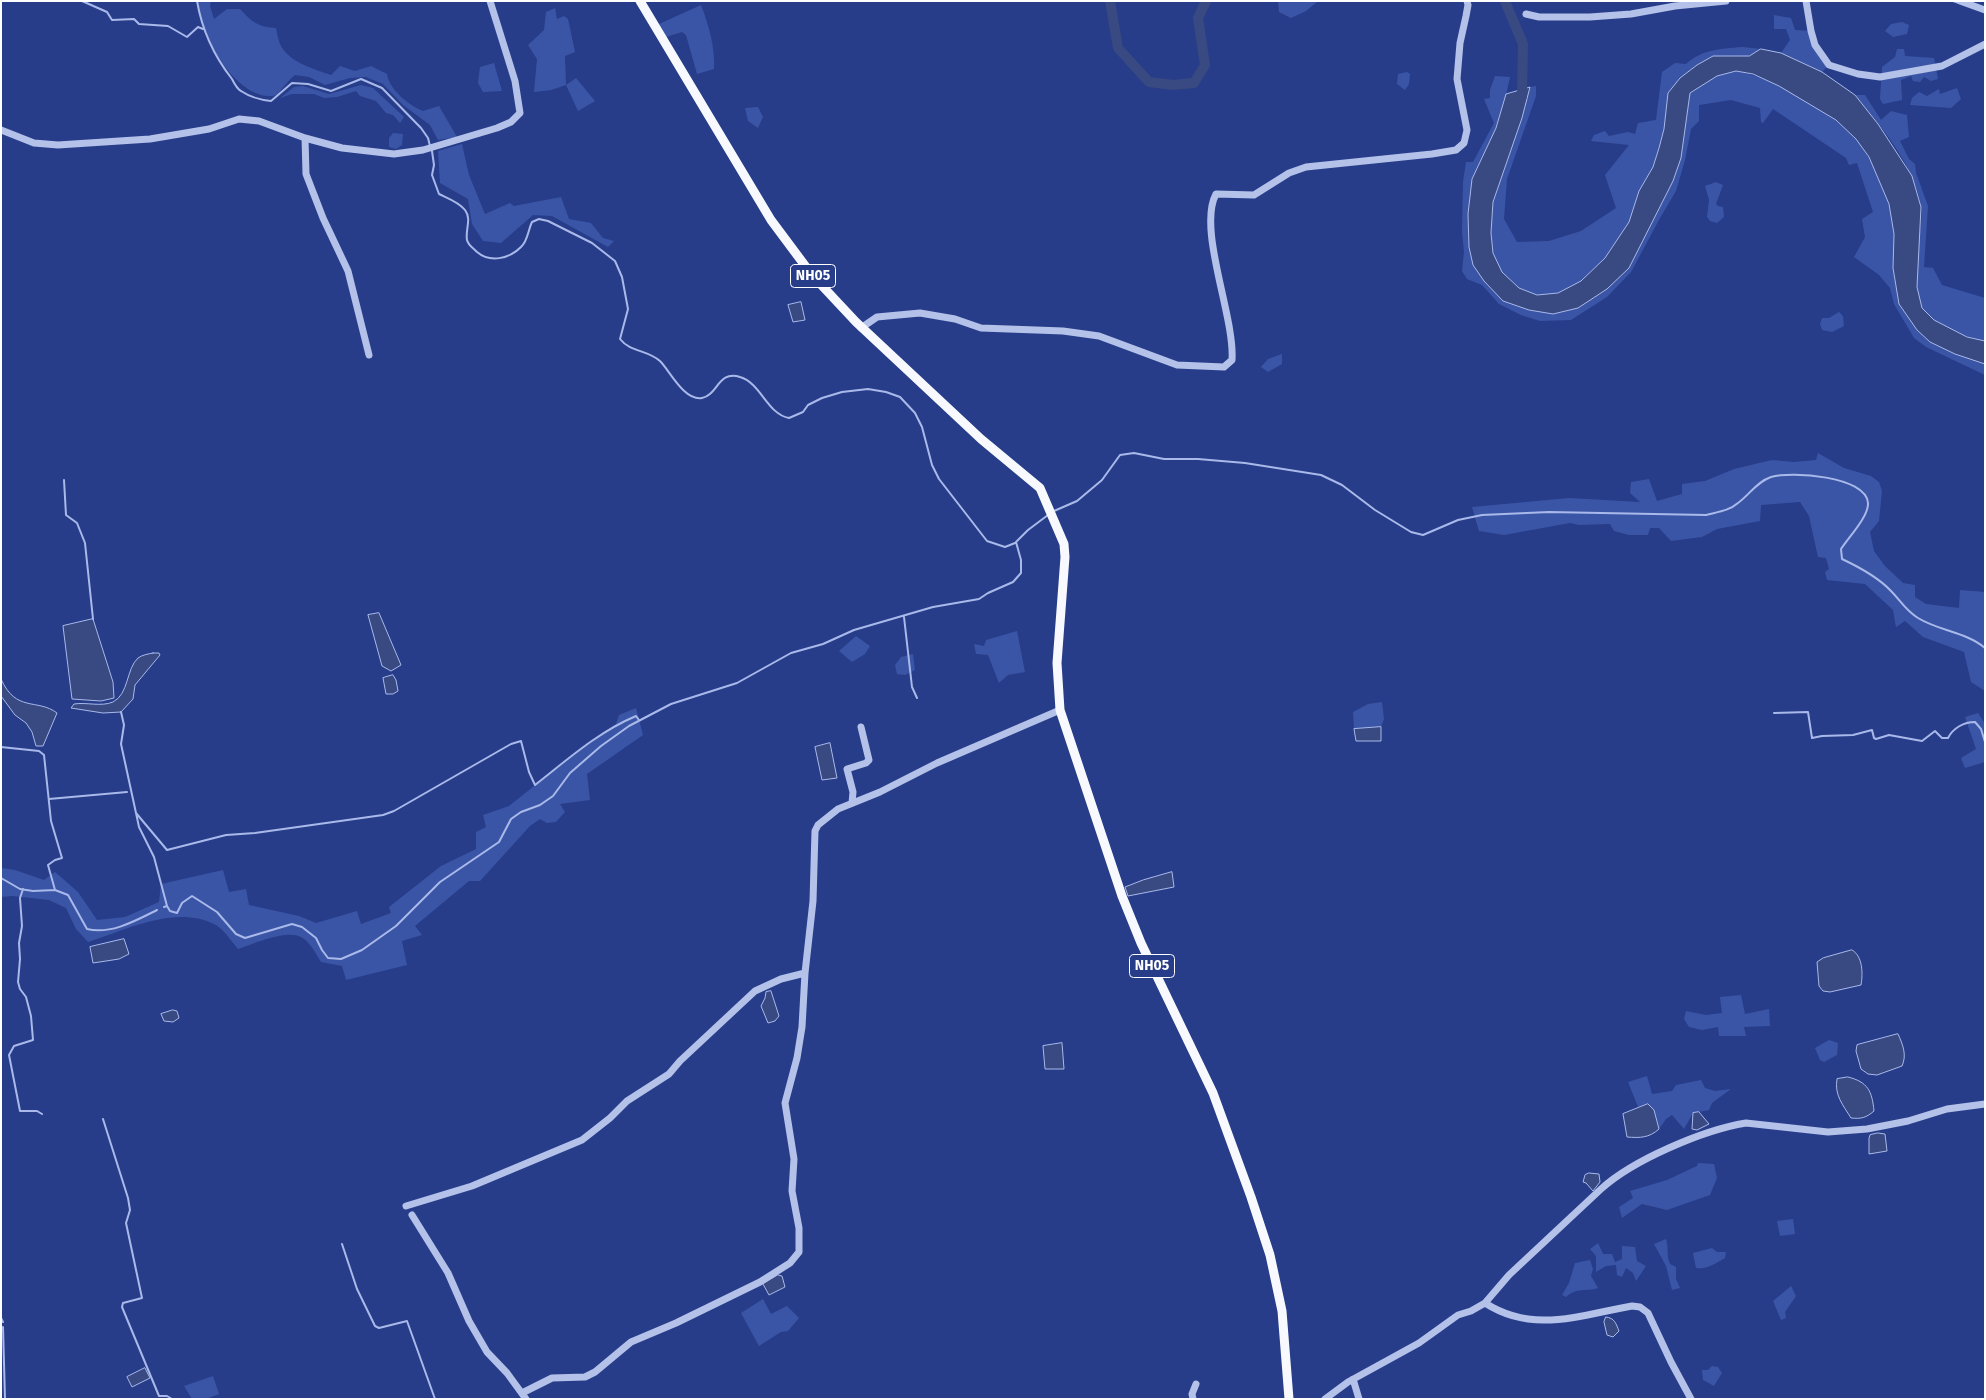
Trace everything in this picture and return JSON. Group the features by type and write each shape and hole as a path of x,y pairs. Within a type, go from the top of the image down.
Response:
{"main road":[{"name":"NH05","path":"640,1 771,220 812,275 861,328 981,439 1040,488 1047,500 1064,544 1065,557 1057,663 1060,710 1122,896 1141,943 1214,1093 1251,1197 1270,1256 1282,1311 1289,1399"}],"street":[{"path":"1,130 34,143 58,145 150,139 209,129 240,119 259,121 304,138 342,148 385,153 423,150 497,128 511,122 520,114 516,81 490,1"},
{"path":"861,328 877,317 920,313 955,320 981,328 1063,331 1099,336 1177,365 1224,367 1232,360 1233,345 1213,237 1210,209 1211,202 1216,194 1254,195 1289,173 1306,167 1456,150 1464,143 1467,130 1457,79 1460,43 1467,1"},
{"path":"1526,14 1539,17 1590,18 1726,1"},
{"path":"1806,1 1815,45 1829,66 1858,74 1880,77 1942,66 1985,44"},
{"path":"1960,1 1985,10"},
{"path":"304,138 306,174 348,270 369,355"},
{"path":"412,1215 448,1272 469,1321 487,1352 507,1373 524,1396 552,1378 585,1377 595,1372 631,1342 676,1323 760,1282 790,1263 799,1252 799,1228 792,1191 794,1159 785,1102 797,1058 802,1027 805,973 813,901 815,831 818,825 838,809 880,792 937,763 1060,710"},
{"path":"852,803 853,792 846,769 866,763 869,760 861,726"},
{"path":"406,1206 472,1186 582,1140 627,1102 669,1074 680,1060 756,991 781,979 805,973"},
{"path":"1325,1399 1354,1379 1419,1343 1458,1315 1471,1311 1485,1303 1509,1275 1614,1177 1642,1160 1733,1125 1746,1123 1828,1132 1867,1129 1908,1121 1947,1109 1985,1104"},
{"path":"1485,1303 1510,1316 1555,1321 1632,1306 1640,1307 1648,1313 1691,1399"},
{"path":"1354,1379 1359,1399"},
{"path":"1193,1399 1192,1394 1196,1384"}],"shaded area":[{"path":"197,1 211,1 210,6 214,19 227,9 240,9 256,23 276,28 279,42 289,56 310,67 331,75 340,66 355,71 371,66 387,74 395,91 411,105 423,111 439,106 457,137 438,140 430,125 403,105 383,84 366,77 350,78 325,85 309,77 295,75 274,96 261,95 248,89 227,69 218,56 205,28"},
{"path":"1278,1 1318,1 1306,11 1291,18 1279,12"},
{"path":"701,5 711,36 714,52 714,69 697,74 686,35 682,32 666,37 657,25"},
{"path":"555,8 557,19 564,16 568,19 575,52 565,56 566,85 551,90 534,92 537,59 528,45 544,30 546,12"},
{"path":"1774,15 1791,18 1795,30 1811,31 1829,65 1822,72 1781,53 1790,40 1786,29 1774,29"},
{"path":"1902,22 1909,25 1907,34 1893,37 1885,31 1891,24"},
{"path":"1742,47 1761,49 1749,56 1713,56 1680,78 1668,93 1664,129 1659,148 1653,167 1639,191 1629,222 1605,258 1581,281 1559,293 1537,295 1519,288 1502,272 1493,253 1491,233 1493,202 1522,118 1530,87 1536,86 1536,96 1507,179 1504,219 1517,242 1549,241 1581,231 1616,208 1605,175 1629,145 1591,141 1594,135 1605,131 1609,136 1628,132 1635,134 1638,123 1656,120 1662,72 1675,63 1686,64 1705,53 1719,49"},
{"path":"1761,49 1781,53 1822,72 1855,95 1878,124 1912,176 1921,207 1917,287 1922,308 1934,320 1967,337 1985,341 1985,364 1955,354 1930,342 1917,330 1899,304 1893,268 1894,234 1889,204 1869,157 1856,139 1836,120 1779,86 1753,74 1736,71 1717,76 1690,93 1681,158 1673,181 1629,268 1607,289 1578,308 1553,314 1529,310 1503,301 1484,281 1473,265 1469,247 1468,214 1472,179 1496,128 1506,94 1530,87 1522,118 1493,202 1491,233 1493,253 1502,272 1519,288 1537,295 1558,293 1581,281 1605,258 1629,222 1639,191 1653,167 1659,148 1664,129 1668,93 1680,78 1713,56 1749,56"},
{"path":"1897,49 1904,49 1905,56 1934,58 1938,79 1931,81 1924,77 1920,82 1913,81 1911,76 1901,80 1902,100 1883,104 1880,99 1882,67 1895,57"},
{"path":"494,63 502,91 483,92 478,83 480,67"},
{"path":"1736,71 1768,81 1800,96 1830,116 1855,138 1865,151 1887,197 1893,220 1895,281 1955,354 1985,364 1985,375 1926,347 1914,338 1894,304 1890,288 1879,275 1854,257 1865,237 1862,219 1873,212 1857,163 1849,165 1846,158 1773,109 1763,123 1761,122 1760,108 1731,100 1699,105 1699,121 1691,129 1676,191 1631,272 1607,297 1571,320 1540,321 1521,315 1499,304 1482,285 1467,279 1462,271 1464,252 1462,232 1463,182 1466,162 1473,162 1494,123 1484,99 1490,98 1490,90 1495,76 1510,77 1496,128 1472,179 1468,214 1469,247 1473,265 1529,310 1629,268 1673,181 1681,158 1690,93 1717,76"},
{"path":"1407,72 1410,74 1409,84 1405,90 1397,84 1398,74"},
{"path":"576,78 595,101 578,111 566,85"},
{"path":"361,85 373,88 404,117 400,123 393,115 386,113 376,101 360,96 356,91 337,97 324,98 314,94 292,94 280,98 294,87 303,86 329,94"},
{"path":"1957,88 1961,99 1951,108 1910,105 1912,98 1919,92 1927,96 1939,89 1940,94"},
{"path":"1855,95 1865,95 1881,120 1891,111 1907,115 1909,137 1900,141 1909,159 1915,164 1916,173 1928,206 1924,267 1933,268 1942,285 1985,298 1985,341 1950,330 1933,320 1922,308 1918,292 1917,265 1922,214 1917,190 1895,146"},
{"path":"758,107 763,117 758,128 748,121 745,108"},
{"path":"393,133 403,134 402,145 396,149 389,147 389,138"},
{"path":"462,144 469,175 485,214 510,203 514,206 561,197 569,219 591,223 603,238 614,241 608,247 552,216 533,215 501,243 483,241 472,224 468,199 440,183 438,151"},
{"path":"1716,182 1723,185 1716,204 1723,207 1724,217 1717,223 1710,221 1707,217 1709,200 1705,186"},
{"path":"801,302 805,320 793,322 788,305"},
{"path":"1839,312 1843,316 1844,326 1832,332 1822,330 1820,324 1822,318 1829,318"},
{"path":"1282,354 1282,364 1268,372 1261,367 1268,359"},
{"path":"1818,453 1844,468 1871,476 1879,482 1882,491 1879,521 1870,532 1874,551 1885,566 1903,583 1915,585 1915,597 1926,604 1959,608 1960,590 1985,592 1985,691 1971,682 1964,652 1923,637 1905,621 1896,627 1893,610 1865,584 1827,580 1825,572 1829,569 1826,558 1818,557 1809,516 1800,502 1761,505 1760,521 1717,529 1702,537 1671,541 1659,528 1650,528 1648,535 1629,535 1614,531 1610,524 1579,525 1570,523 1504,535 1479,531 1472,507 1569,498 1640,502 1630,493 1631,482 1649,479 1657,501 1682,494 1682,484 1705,481 1734,469 1772,460 1794,462 1816,460"},
{"path":"379,613 401,665 391,671 382,666 368,615"},
{"path":"93,619 113,682 114,698 101,701 72,699 63,626"},
{"path":"1017,631 1025,672 1008,675 999,683 988,655 976,654 974,644 984,646 986,640"},
{"path":"856,636 870,646 865,654 852,662 839,651"},
{"path":"159,653 160,655 135,685 133,699 121,712 103,713 71,708 74,704 104,704 113,702 122,693 131,668 138,658"},
{"path":"913,654 915,670 905,675 897,674 895,665 901,657"},
{"path":"393,675 398,691 393,694 386,694 383,678"},
{"path":"1,679 13,697 57,713 43,746 36,746 32,732 26,723 15,715 1,696"},
{"path":"1382,702 1384,719 1381,727 1354,729 1353,712 1368,704"},
{"path":"636,708 643,735 587,774 590,800 560,804 565,812 556,822 547,823 540,819 530,826 480,881 469,881 415,926 422,935 402,941 407,965 346,980 342,966 321,962 310,944 301,937 295,935 278,936 238,949 224,932 214,924 199,919 183,917 151,921 88,942 76,929 66,908 49,900 13,896 1,897 1,868 15,870 44,880 55,872 78,892 97,920 125,917 159,902 161,884 223,870 229,892 246,889 249,905 299,916 316,923 357,911 361,924 391,913 389,907 441,866 476,849 476,832 486,827 483,815 509,806 583,747 616,724 619,715"},
{"path":"1978,713 1985,724 1985,762 1965,768 1961,758 1976,749 1965,717"},
{"path":"1381,727 1381,741 1356,741 1354,729"},
{"path":"830,743 837,778 822,780 815,747"},
{"path":"1172,872 1174,887 1128,896 1125,887"},
{"path":"124,939 129,954 119,959 93,963 90,947"},
{"path":"1852,950 1860,961 1862,971 1861,985 1830,992 1823,991 1819,986 1817,962 1823,958"},
{"path":"771,991 779,1016 775,1021 768,1023 761,1006 766,992"},
{"path":"1741,995 1745,1014 1769,1009 1770,1026 1744,1027 1746,1036 1719,1036 1718,1027 1702,1030 1689,1027 1684,1019 1686,1011 1706,1015 1722,1013 1720,997"},
{"path":"173,1010 177,1011 179,1018 173,1022 164,1021 161,1014"},
{"path":"1898,1034 1904,1054 1902,1066 1877,1075 1868,1074 1861,1069 1856,1051 1857,1045"},
{"path":"1829,1040 1838,1043 1837,1055 1824,1062 1820,1060 1815,1048"},
{"path":"1062,1043 1064,1069 1045,1069 1043,1046"},
{"path":"1647,1076 1652,1094 1672,1091 1676,1085 1701,1080 1705,1088 1715,1091 1731,1089 1712,1103 1709,1110 1693,1113 1684,1129 1672,1115 1666,1119 1659,1129 1657,1119 1648,1104 1638,1107 1628,1082"},
{"path":"1848,1077 1855,1079 1868,1088 1874,1111 1866,1117 1851,1118 1840,1100 1836,1085 1837,1079"},
{"path":"1648,1104 1654,1110 1659,1129 1644,1137 1627,1137 1623,1114"},
{"path":"1699,1112 1709,1124 1697,1130 1692,1129 1693,1113"},
{"path":"1885,1134 1887,1151 1869,1154 1870,1135"},
{"path":"1698,1163 1714,1164 1717,1178 1710,1195 1667,1210 1642,1204 1622,1218 1619,1207 1633,1198 1630,1191 1667,1180 1697,1166"},
{"path":"1589,1173 1599,1174 1600,1182 1593,1191 1583,1182 1585,1175"},
{"path":"1793,1219 1795,1234 1780,1236 1777,1221"},
{"path":"1666,1239 1669,1261 1670,1264 1676,1267 1676,1279 1680,1288 1672,1290 1666,1266 1654,1244"},
{"path":"1598,1243 1603,1254 1612,1254 1615,1262 1622,1259 1622,1246 1635,1247 1637,1261 1646,1266 1636,1281 1633,1273 1626,1268 1622,1277 1617,1275 1616,1265 1606,1266 1596,1272 1596,1256 1590,1249"},
{"path":"1712,1248 1717,1252 1726,1252 1725,1258 1708,1267 1696,1268 1693,1253"},
{"path":"1590,1260 1593,1269 1591,1276 1598,1288 1578,1291 1566,1297 1562,1295 1569,1283 1575,1263"},
{"path":"778,1275 782,1276 785,1287 769,1295 763,1284"},
{"path":"1791,1286 1796,1296 1785,1312 1786,1318 1781,1320 1773,1301"},
{"path":"763,1299 771,1314 787,1306 799,1318 788,1331 781,1332 759,1346 741,1313"},
{"path":"1606,1317 1613,1320 1619,1331 1613,1337 1607,1335 1604,1322"},
{"path":"1712,1366 1718,1367 1722,1373 1714,1386 1703,1380 1702,1370 1708,1370"},
{"path":"145,1368 150,1378 132,1387 127,1377"},
{"path":"213,1376 219,1394 206,1399 192,1399 184,1386"}],"waterway":[{"path":"82,1 107,12 112,20 134,19 139,24 168,26 187,37 198,27 203,29"},
{"path":"197,1 202,22 210,42 220,61 241,91 256,98 271,101 292,83 308,84 331,91 361,79 382,88 421,128 428,138 430,146"},
{"path":"1110,1 1118,48 1149,82 1173,85 1194,83 1205,65 1198,18 1206,1"},
{"path":"1505,1 1523,44 1522,96 1520,101"},
{"path":"1953,1 1959,3"},
{"path":"432,151 434,165 432,175 439,194 456,202 467,213 468,242 477,252 488,258 505,257 511,254 525,242 532,222 539,219 548,221 592,243 615,261 622,277 628,309 620,339 629,346 660,361 689,395 695,398 702,398 712,392 727,377 740,377 753,385 775,411 789,418 803,412 808,405 822,398 842,392 868,389 900,397 915,413 922,427 932,465 939,479 987,541 1005,547 1015,543"},
{"path":"1054,511 1077,501 1102,480 1120,455 1134,453 1164,459 1198,459 1245,463 1321,475 1342,485 1375,510 1411,532 1423,535 1458,520 1482,515 1549,512 1706,515 1731,508 1758,485 1771,477 1810,475 1842,481 1855,487 1864,494 1868,503 1862,520 1841,549 1842,559 1880,581 1918,618 1969,638 1985,648"},
{"path":"64,480 66,515 77,523 85,543 93,619"},
{"path":"164,907 167,906 170,911 177,913 182,903 192,896 217,912 236,934 245,938 292,924 302,927 316,938 328,958 341,959 362,950 396,926 440,882 499,842 511,819 521,812 540,805 553,796 570,773 601,746 629,726 671,704 737,683 791,653 823,644 854,630 933,607 979,599 1013,582 1021,573 1021,560 1016,542 1048,515"},
{"path":"904,617 912,687 917,698"},
{"path":"121,712 124,725 121,744 139,827 154,857 167,906"},
{"path":"1774,713 1808,712 1812,738 1853,735 1872,730 1876,739 1889,735 1922,741 1935,731 1942,738 1948,738 1959,726 1975,722 1981,729 1985,742"},
{"path":"136,813 167,850 226,835 255,833 383,815 394,811 511,744 521,741 529,772 535,785 583,747 609,730 636,716 639,720"},
{"path":"1,747 39,751 44,755 51,821 62,858 48,865 55,890"},
{"path":"49,799 127,792"},
{"path":"1,878 20,889 33,891 55,890 68,895 87,929 105,930 124,926 157,910"},
{"path":"23,889 20,898 22,926 19,943 18,982 20,989 26,997 31,1016 33,1040 14,1046 9,1055 20,1111 37,1111 42,1114"},
{"path":"103,1119 128,1198 130,1210 126,1223 142,1298 123,1303 122,1307 159,1396 167,1396 172,1399"},
{"path":"342,1244 357,1289 375,1326 379,1328 407,1321 435,1399"},
{"path":"1,1318 3,1322"},
{"path":"3,1327 5,1399"}]}
